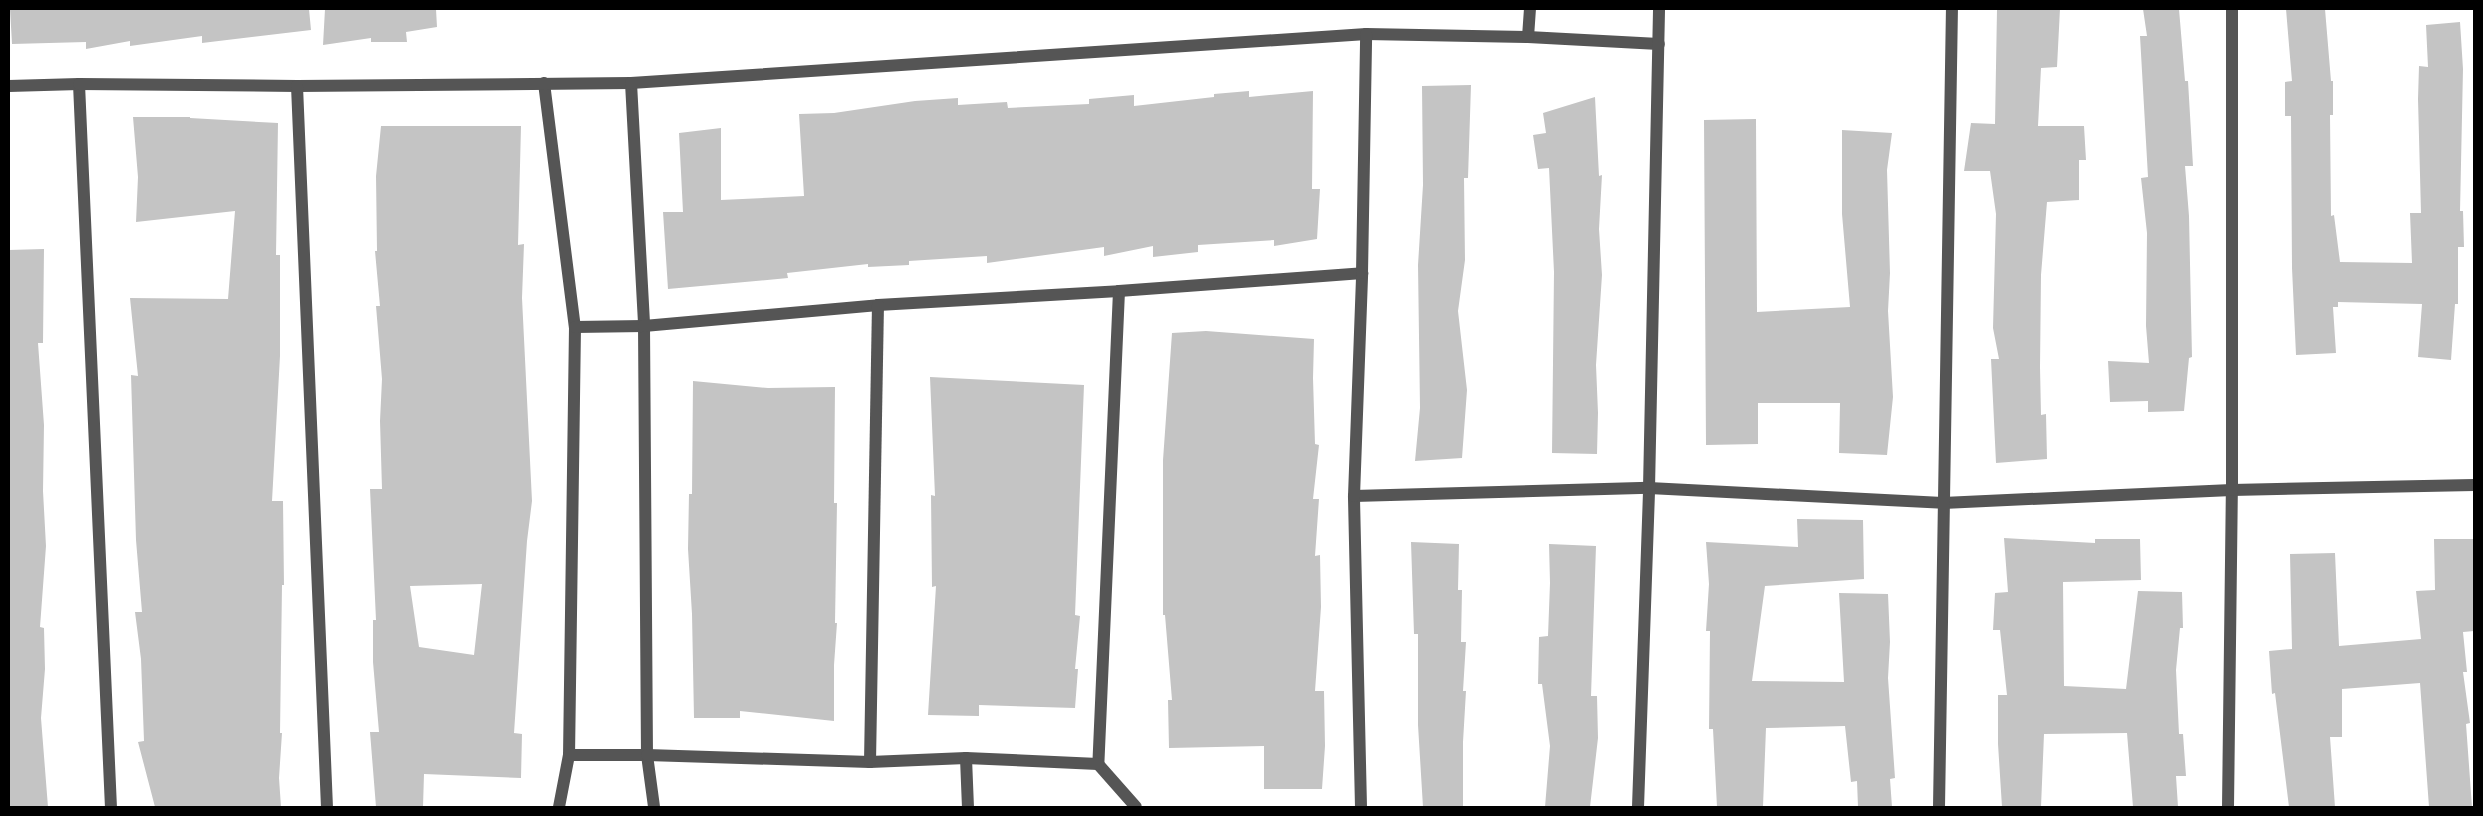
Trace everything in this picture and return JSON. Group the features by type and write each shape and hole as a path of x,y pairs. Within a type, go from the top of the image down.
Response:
{"street":[{"path":"1528,37 1530,9"},
{"path":"1638,807 1649,488 1659,9"},
{"path":"1939,807 1942,503 1952,9"},
{"path":"2228,807 2232,490 2232,9"},
{"path":"1361,807 1354,496 1362,273 1366,34"},
{"path":"9,86 79,84 297,86 631,83 1366,34 1528,37 1659,44"},
{"path":"544,83 575,328 569,755 559,807"},
{"path":"631,83 644,326 647,754 654,807"},
{"path":"79,84 111,807"},
{"path":"297,86 327,807"},
{"path":"575,328 644,326 878,305 1118,291 1362,273"},
{"path":"1118,291 1098,764 1136,807"},
{"path":"870,762 878,305"},
{"path":"1354,496 1649,488 1942,503 2232,490 2474,485"},
{"path":"569,755 647,754 870,762 966,758 1098,764"},
{"path":"966,758 968,807"}],"building":[{"path":"10,9 309,9 311,30 202,43 202,36 130,46 130,41 86,49 86,42 12,44"},
{"path":"325,9 436,9 437,27 406,32 407,42 371,42 371,38 323,45"},
{"path":"1997,9 2060,9 2057,67 2041,68 2038,126 2084,126 2086,160 2079,160 2079,200 2047,202 2041,275 2040,367 2041,415 2046,414 2047,459 1996,463 1991,359 1999,359 1993,328 1996,214 1990,171 1964,171 1971,123 1995,124"},
{"path":"2143,9 2179,9 2185,81 2188,81 2193,166 2185,166 2189,216 2192,357 2189,358 2184,411 2148,412 2148,401 2110,402 2108,361 2149,363 2146,326 2147,233 2141,178 2148,177 2140,36 2147,36"},
{"path":"2286,9 2325,9 2331,81 2333,81 2333,115 2330,115 2331,216 2334,215 2340,262 2412,263 2410,213 2421,213 2418,99 2419,66 2428,67 2426,25 2460,22 2463,69 2460,211 2463,211 2464,247 2458,247 2458,304 2455,304 2451,360 2418,357 2422,304 2338,302 2338,307 2333,307 2336,353 2296,355 2292,268 2291,116 2285,116 2285,82 2292,81"},
{"path":"1471,85 1468,178 1464,178 1465,260 1458,311 1467,390 1462,458 1415,461 1420,408 1418,265 1423,185 1422,86"},
{"path":"1249,91 1249,97 1313,91 1312,189 1320,189 1317,239 1274,246 1274,240 1198,245 1198,252 1153,257 1153,246 1104,256 1104,247 987,263 987,256 909,261 909,265 868,267 868,264 787,273 788,278 668,289 663,212 683,212 679,133 721,128 721,200 804,196 799,114 834,113 915,101 958,98 958,105 1007,102 1008,108 1089,104 1089,99 1134,95 1134,106 1214,97 1214,94"},
{"path":"1595,97 1599,176 1602,175 1599,229 1602,275 1596,365 1597,454 1552,453 1554,272 1549,168 1538,169 1533,135 1546,133 1543,113"},
{"path":"133,117 190,117 278,123 276,255 280,255 280,356 272,501 283,501 284,585 282,585 280,733 282,733 279,778 281,807 155,807 138,742 144,741 141,659 135,612 142,612 136,540 131,375 138,376 130,298 228,299 235,211 136,222 138,177"},
{"path":"1756,119 1757,312 1850,307 1842,214 1842,130 1892,133 1887,170 1890,273 1888,311 1893,397 1887,455 1839,453 1840,403 1758,403 1758,444 1706,445 1704,120"},
{"path":"381,126 521,126 518,245 524,244 522,298 532,501 527,541 514,733 522,734 521,778 424,774 423,807 376,807 370,732 379,732 373,662 373,620 376,620 370,489 382,489 380,421 382,379 376,306 380,306 375,251 377,251 376,176","holes":["482,584 474,655 419,647 410,586"]},
{"path":"44,249 43,343 38,343 44,425 43,491 46,546 40,627 44,628 45,669 41,718 48,807 9,807 9,250"},
{"path":"1206,331 1314,339 1315,444 1319,445 1313,499 1319,499 1315,556 1320,555 1321,607 1315,691 1324,691 1325,746 1322,789 1264,789 1264,746 1169,748 1168,700 1172,700 1165,615 1163,615 1163,460 1172,333"},
{"path":"930,377 1084,385 1075,615 1080,616 1075,669 1078,669 1075,708 979,705 979,716 928,715 936,586 932,587 931,495 935,496"},
{"path":"693,381 768,388 835,387 834,503 837,503 835,623 837,623 834,665 834,721 740,711 740,718 694,718 692,614 688,549 689,494 692,494"},
{"path":"1797,519 1863,520 1864,579 1765,586 1752,681 1844,682 1839,593 1888,594 1890,642 1888,678 1895,778 1890,779 1892,807 1858,807 1857,781 1851,782 1845,726 1766,728 1763,807 1717,807 1713,729 1709,729 1710,631 1706,631 1709,584 1706,542 1798,547"},
{"path":"2004,538 2095,543 2095,539 2140,539 2141,580 2063,582 2064,686 2126,689 2138,591 2182,592 2183,628 2180,628 2176,670 2179,734 2183,734 2186,776 2176,776 2178,807 2133,807 2127,733 2044,734 2041,807 2002,807 1998,744 1998,695 2007,695 2000,630 1993,630 1995,593 2008,592"},
{"path":"2434,539 2473,539 2474,631 2463,632 2467,672 2463,672 2470,723 2466,724 2472,807 2429,807 2420,683 2342,689 2342,737 2330,737 2335,807 2289,807 2275,693 2272,694 2269,651 2292,649 2290,554 2335,553 2339,646 2421,639 2416,591 2435,590"},
{"path":"1411,542 1459,544 1458,590 1462,590 1461,642 1466,642 1463,691 1466,691 1463,742 1463,807 1423,807 1418,725 1418,634 1414,634"},
{"path":"1549,544 1596,546 1591,696 1597,696 1598,738 1590,807 1545,807 1550,746 1542,684 1538,684 1539,637 1548,636"}]}
